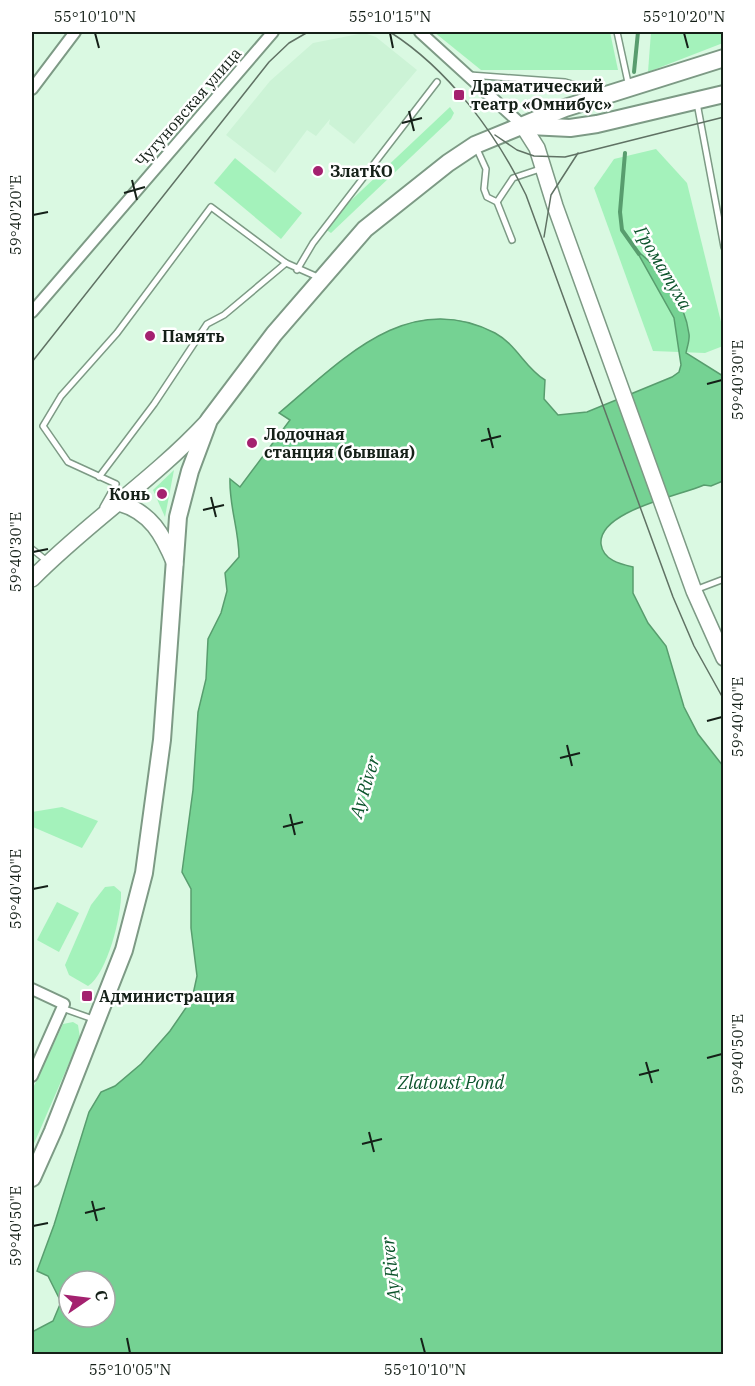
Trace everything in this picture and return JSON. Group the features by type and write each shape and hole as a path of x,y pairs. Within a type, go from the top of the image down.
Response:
{"main road":[{"path":"32,579 93,521 119,503 175,456 209,420 274,334 321,278 365,229 407,193 475,145 608,94 723,58"},
{"path":"522,126 570,128 723,94"},
{"path":"522,126 537,148 616,378 694,591 723,658"},
{"path":"32,1178 124,950 144,873 162,740 178,517 190,471 209,420"},
{"path":"119,503 135,507 154,522 167,544 175,565"}],"street":[{"path":"32,89 75,32"},
{"name":"Чугуновская улица","path":"32,312 273,32"},
{"path":"420,32 522,126"},
{"path":"32,989 64,1004 32,1076"}],"lane":[{"path":"617,32 629,88"},
{"path":"467,75 565,82 608,94"},
{"path":"297,270 313,243 437,82"},
{"path":"696,101 723,247"},
{"path":"475,145 486,169 484,189 487,197 497,202 512,240"},
{"path":"497,202 513,178 543,168"},
{"path":"93,521 116,484 69,462 43,426 61,396 117,333 211,207 286,264 321,278"},
{"path":"99,477 154,405 207,324 224,315 286,264"},
{"path":"32,549 48,562"},
{"path":"694,591 723,578"},
{"path":"32,994 62,1008 97,1020"}],"shaded area":[{"path":"434,32 610,32 618,70 481,70"},
{"path":"651,32 723,32 723,43 648,72"},
{"path":"364,33 376,37 417,70 354,144 329,124 330,119 316,136 307,130 275,173 226,135 270,81 313,43"},
{"path":"450,107 454,113 451,119 331,233 325,229 344,207"},
{"path":"656,149 687,183 723,330 723,346 705,353 653,351 594,188 614,159"},
{"path":"235,158 302,213 281,239 214,183"},
{"path":"174,470 165,517 153,490"},
{"path":"62,807 98,821 82,848 33,827 32,812"},
{"path":"114,886 121,892 116,929 107,957 95,979 88,986 69,975 65,965 91,905 105,887"},
{"path":"57,902 79,913 59,952 37,940"},
{"path":"73,1022 78,1025 80,1038 32,1148 32,1090 63,1024"}],"water":[{"name":"Zlatoust Pond","path":"636,250 663,276 683,310 689,334 686,353 723,376 723,481 642,506 626,514 612,522 604,532 601,544 609,558 633,567 633,593 648,623 666,646 684,707 698,734 723,766 723,1354 32,1354 32,1332 53,1321 57,1312 57,1329 117,1329 117,1269 57,1269 57,1294 48,1276 37,1271 54,1225 89,1112 101,1092 115,1086 141,1064 170,1031 192,999 197,976 191,928 191,889 182,872 193,790 198,712 206,679 208,639 221,613 227,591 225,573 239,557 230,479 240,487 290,420 279,413 352,353 378,336 405,325 433,319 463,321 495,333 503,338 545,380 544,399 558,415 587,412 672,377 679,372 681,365 674,318"}],"waterway":[{"name":"Громатуха","path":"634,72 638,32"},
{"name":"Громатуха","path":"625,153 620,212 622,230 639,254"}],"tram line":[{"path":"32,362 269,62 289,43 308,32"},
{"path":"390,32 432,64 451,83 485,126 526,195 673,597 694,646 724,700"},
{"path":"495,135 517,150 534,156 565,157 724,117"},
{"path":"544,237 551,195 578,153"}],"place":[{"name":"Драматический театр «Омнибус»","path":"459,95"},
{"name":"ЗлатКО","path":"318,171"},
{"name":"Память","path":"150,336"},
{"name":"Лодочная станция (бывшая)","path":"252,443"},
{"name":"Конь","path":"162,494"},
{"name":"Администрация","path":"87,996"}],"water label":[{"name":"Ay River","path":"365,787"},
{"name":"Ay River","path":"391,1269"}]}
